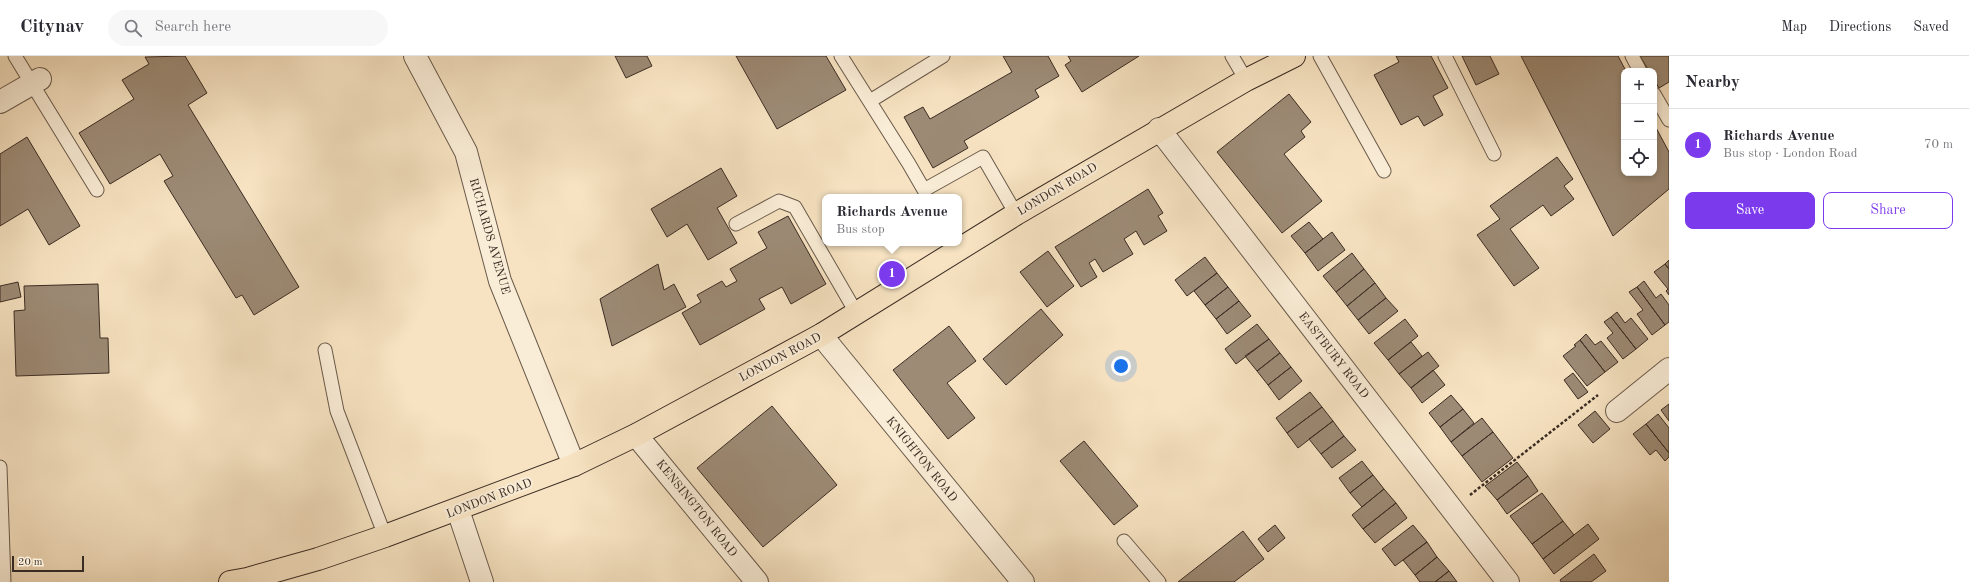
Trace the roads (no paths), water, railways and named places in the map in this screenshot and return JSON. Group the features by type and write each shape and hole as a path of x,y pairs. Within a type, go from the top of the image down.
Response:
{"main road":[{"name":"LONDON ROAD","path":"242,581 318,559 458,510 574,465 636,435 821,335 1016,214 1159,129 1246,80 1294,56"}],"street":[{"name":"RICHARDS AVENUE","path":"415,56 466,152 500,281 574,465"},
{"path":"0,102 36,81"},
{"name":"EASTBURY ROAD","path":"1159,129 1508,582"},
{"name":"KNIGHTON ROAD","path":"821,335 1023,582"},
{"path":"1617,411 1669,369"},
{"name":"KENSINGTON ROAD","path":"636,435 757,582"},
{"path":"458,510 482,582"}],"lane":[{"path":"15,56 36,81 97,190"},
{"path":"841,56 924,190 983,157 1016,214"},
{"path":"870,101 942,56"},
{"path":"1232,56 1246,80"},
{"path":"1320,56 1384,171"},
{"path":"1445,56 1494,154"},
{"path":"1632,56 1638,68"},
{"path":"1657,99 1669,120"},
{"path":"736,224 779,201 795,207 857,314"},
{"path":"325,350 337,411 385,536"},
{"path":"0,467 4,582"},
{"path":"1124,541 1159,582"}],"place":[{"name":"Richards Avenue","path":"892,274"}]}
